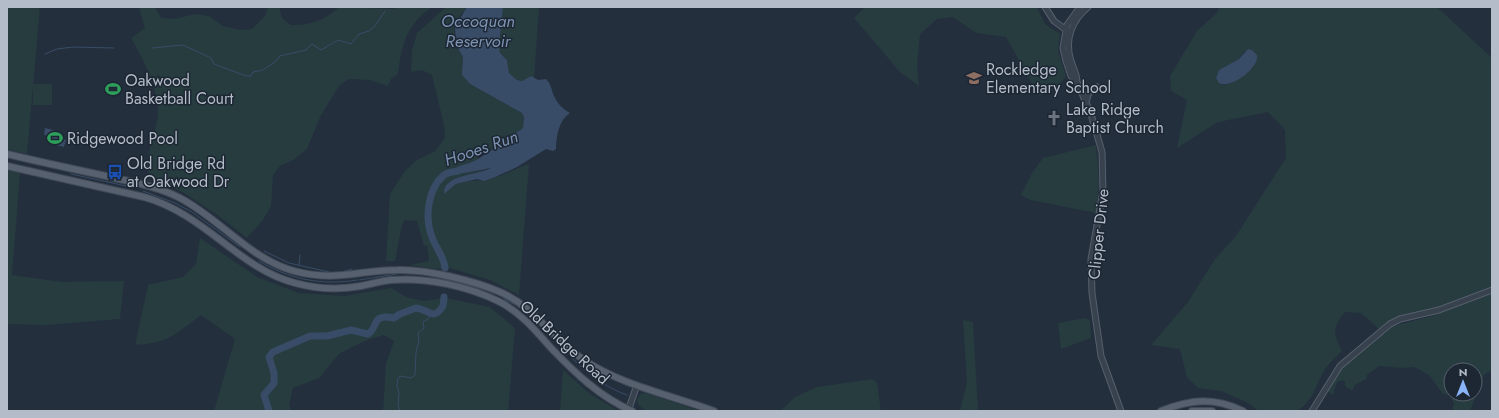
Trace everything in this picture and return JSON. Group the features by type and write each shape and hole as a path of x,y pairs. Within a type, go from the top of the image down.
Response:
{"main road":[{"name":"Old Bridge Road","path":"7,154 137,183 166,192 208,216 265,258 292,270 333,277 391,270 408,270 428,273 488,287 508,296 525,307 568,348 584,360 609,374 714,411"},
{"name":"Old Bridge Road","path":"7,166 135,195 163,203 194,220 267,272 295,283 319,288 339,288 386,281 410,280 446,285 484,295 513,310 530,325 584,380 607,397 629,410"},
{"path":"1161,411 1186,402 1202,401 1222,403 1243,411"},
{"path":"1192,411 1212,411"}],"street":[{"path":"1045,7 1054,21 1068,31"},
{"name":"Clipper Drive","path":"1080,7 1071,18 1063,44 1065,57 1071,76 1076,82 1086,102 1099,138 1104,180 1102,205 1091,259 1092,293 1101,356 1121,411"},
{"name":"Clipper Drive","path":"1068,31 1077,18 1088,7"},
{"path":"1086,102 1089,92 1097,87"},
{"path":"1312,411 1340,366 1390,324 1439,310 1492,290"},
{"path":"629,410 637,385"}],"green space":[{"path":"7,7 40,7 27,154 7,149"},
{"path":"139,7 155,7 161,18 175,19 195,14 209,16 223,26 240,30 252,29 265,16 268,7 279,7 282,18 291,25 311,23 323,19 339,7 394,9 396,7 432,7 416,21 411,28 401,53 398,74 391,79 388,86 370,80 348,79 339,86 321,115 307,149 293,160 280,166 273,175 271,206 263,220 247,238 216,214 184,193 151,176 147,169 158,111 155,89 151,78 131,38 145,28"},
{"path":"446,7 467,7 457,20 454,30 458,49 463,57 470,84 522,113 524,117 523,128 478,157 477,160 465,164 450,173 464,173 492,167 449,182 444,192 444,194 455,185 461,183 494,178 529,164 519,295 490,280 450,268 434,269 410,265 429,261 427,245 424,246 417,221 404,220 395,261 386,261 390,194 405,171 417,160 435,151 445,138 444,125 432,75 422,70 411,72 412,50 417,33"},
{"path":"503,7 539,7 534,78 531,76 522,81 517,80 509,73 507,60 500,53 499,46"},
{"path":"865,7 1037,7 1045,24 1060,34 1058,51 1066,76 1059,85 1039,96 1006,37 976,33 953,17 937,19 920,34 917,66 919,86 900,72 854,18"},
{"path":"1219,7 1437,7 1492,58 1492,286 1438,308 1398,317 1379,329 1361,313 1345,312 1335,331 1342,351 1324,370 1307,403 1296,411 1259,411 1248,403 1221,391 1198,388 1187,377 1180,349 1151,345 1188,302 1215,259 1236,236 1286,158 1285,130 1268,112 1218,122 1177,148 1187,100 1171,91 1170,76 1197,31 1217,13","holes":["1250,49 1254,52 1242,73 1233,82 1222,85 1216,78 1219,70 1239,59 1244,52"]},
{"path":"33,84 52,84 52,105 33,105"},
{"path":"1096,145 1099,184 1096,213 1031,200 1021,195 1032,173 1043,158"},
{"path":"7,170 20,173 12,275 62,282 124,281 120,319 46,325 9,324 7,328"},
{"path":"200,238 257,277 299,293 344,296 391,288 406,297 423,301 445,298 490,307 515,328 508,411 383,411 386,363 394,341 384,335 367,340 340,353 319,378 293,388 289,405 291,411 214,411 235,339 201,315 178,332 164,340 135,345 148,285 183,277 196,264"},
{"path":"1492,293 1492,370 1484,375 1483,378 1483,362 1443,362 1443,393 1430,376 1419,369 1412,367 1402,368 1379,366 1367,375 1366,379 1355,385 1352,391 1345,386 1345,382 1342,380 1337,382 1333,395 1327,391 1342,368 1393,326 1432,316"},
{"path":"1085,318 1090,321 1091,338 1061,349 1058,323"},
{"path":"963,320 973,322 978,411 960,411 967,382"},
{"path":"563,370 590,394 619,411 560,411"},
{"path":"873,379 877,383 881,411 780,411 795,397 817,387"},
{"path":"644,393 701,411 647,411 639,406 637,400 640,394"},
{"path":"1453,402 1474,402 1470,411 1452,411 1454,404"}],"water":[{"name":"Occoquan Reservoir","path":"467,7 503,7 499,46 500,53 507,60 509,73 517,80 522,81 531,76 538,80 546,79 557,101 570,113 561,124 556,149 553,151 546,149 517,167 493,178 484,181 477,179 456,184 444,194 445,188 455,179 491,168 464,173 450,173 453,170 459,166 478,159 523,128 524,117 522,113 470,84 462,75 463,57 456,45 455,27"},
{"path":"1248,49 1252,50 1257,55 1257,60 1249,71 1244,76 1230,83 1219,83 1216,78 1219,70 1239,59"},
{"name":"Ridgewood Pool","path":"45,128 61,132 60,139 66,140 64,147 48,143 50,136 44,135"}],"waterway":[{"path":"152,48 183,45 211,58 214,64 246,76 251,76 253,72 263,70 276,61 280,56 306,50 312,44 321,50 338,40 351,44 359,34 369,31 375,26 385,11"},
{"path":"45,54 57,49 73,47 114,48"},
{"name":"Hooes Run","path":"445,268 443,259 432,238 429,227 429,204 434,188 443,176 450,172 458,171"},
{"path":"71,174 126,186"},
{"path":"143,191 175,203 192,212 240,247"},
{"path":"264,251 289,263 329,272"},
{"path":"299,265 300,255"},
{"path":"259,261 294,277 306,280 331,282 357,280"},
{"path":"342,272 352,269"},
{"path":"359,280 397,274"},
{"name":"Hooes Run","path":"269,411 264,395 274,383 274,373 269,357 273,352 310,336 327,336 351,330 368,334 376,322 382,317 394,318 416,308 433,314 440,311 443,306 444,297"},
{"path":"504,299 523,310 585,370 598,380 627,395"},
{"path":"400,411 398,405 398,378 401,376 411,378 415,375 416,352 419,341 418,333 424,328 423,322 428,319 431,314"}],"place":[{"name":"Rockledge Elementary School","path":"974,78"},
{"name":"Oakwood Basketball Court","path":"113,89"},
{"name":"Lake Ridge Baptist Church","path":"1054,118"},
{"name":"Ridgewood Pool","path":"55,138"},
{"name":"Old Bridge Rd at Oakwood Dr","path":"115,172"}]}
